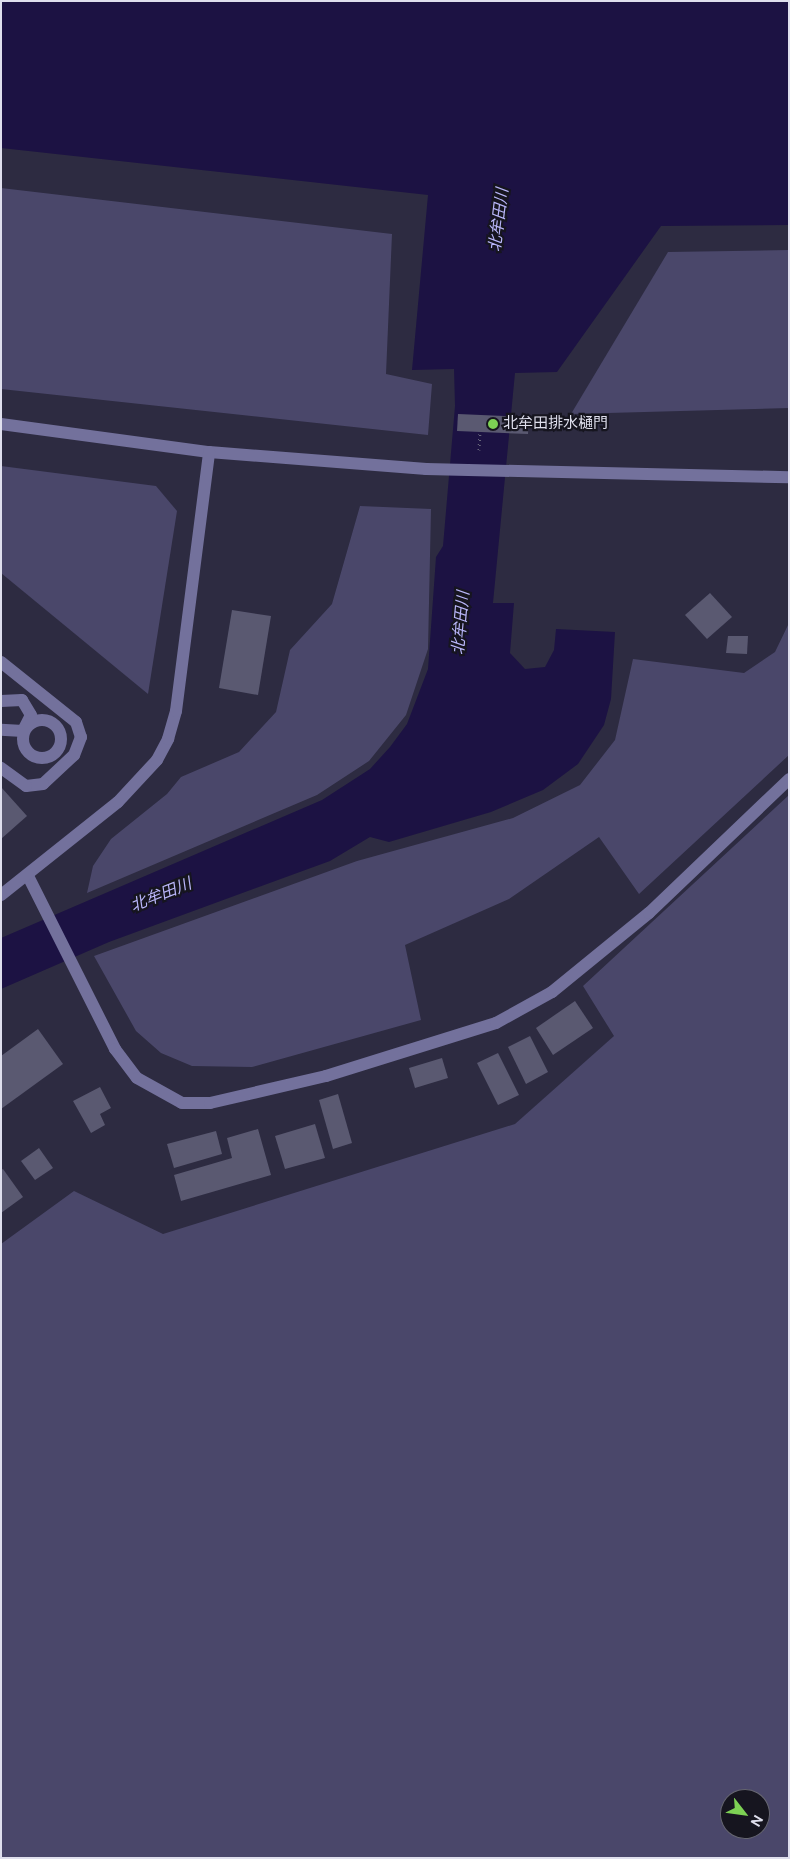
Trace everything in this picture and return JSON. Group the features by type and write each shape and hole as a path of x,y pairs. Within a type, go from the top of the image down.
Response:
{"street":[{"path":"1,424 208,452 426,469 532,475 789,477"},
{"path":"4,890 28,876 118,802 157,760 168,739 176,711 208,452"},
{"path":"1,768 34,787 54,778 69,762 79,746 80,729 34,689 4,669"},
{"path":"24,702 34,689"},
{"path":"1,701 16,698 24,702 31,715 27,727 24,746 32,756 45,758 56,752 60,735 54,724 37,721 27,727 18,734 1,730"},
{"path":"56,752 69,762"},
{"path":"28,876 72,968 115,1049 137,1078 156,1092 182,1103 210,1103 326,1076 496,1023 552,992 649,913 789,778"}],"path":[{"path":"479,450 480,432"}],"shaded area":[{"path":"1,188 392,234 386,374 432,384 428,435 1,389"},
{"path":"789,250 789,408 571,414 668,252"},
{"path":"1,466 156,486 177,511 148,694 1,573"},
{"path":"360,506 431,509 428,649 406,715 369,761 317,795 87,893 93,866 111,839 167,794 181,777 239,752 276,712 290,650 332,604"},
{"path":"789,623 789,755 639,894 599,837 509,899 405,945 421,1020 252,1067 192,1066 161,1053 136,1031 94,956 357,861 513,818 580,785 615,740 633,659 744,673 775,652"},
{"path":"789,795 789,1858 1,1858 1,1244 74,1191 163,1234 515,1124 614,1036 583,986"}],"water":[{"name":"北牟田川","path":"1,1 789,1 789,225 661,226 557,372 515,373 493,603 514,603 510,653 525,669 545,667 554,650 556,629 615,632 611,699 604,725 578,764 543,790 491,812 389,842 370,837 330,861 109,942 1,989 1,938 322,800 370,769 390,747 407,724 428,669 436,557 443,546 455,406 454,369 412,370 428,195 1,148"}],"building":[{"name":"北牟田排水樋門","path":"458,414 529,417 528,434 457,431"},
{"path":"710,593 732,617 707,639 685,615"},
{"path":"232,610 271,616 258,695 219,688"},
{"path":"728,636 748,636 747,654 726,653"},
{"path":"1,787 27,816 1,839"},
{"path":"575,1001 593,1028 553,1055 536,1028"},
{"path":"38,1029 63,1064 1,1109 1,1056"},
{"path":"530,1036 548,1072 526,1084 508,1047"},
{"path":"498,1053 519,1095 498,1105 477,1063"},
{"path":"442,1058 448,1078 415,1088 409,1068"},
{"path":"100,1087 111,1108 100,1114 105,1125 91,1133 73,1101"},
{"path":"338,1094 352,1143 333,1149 319,1100"},
{"path":"315,1124 325,1158 285,1169 275,1136"},
{"path":"258,1129 271,1175 181,1201 174,1175 232,1158 227,1138"},
{"path":"216,1131 222,1154 174,1168 167,1144"},
{"path":"39,1148 53,1168 35,1180 21,1161"},
{"path":"3,1169 23,1197 1,1213 1,1170"}],"place":[{"name":"北牟田排水樋門","path":"493,424"}]}
